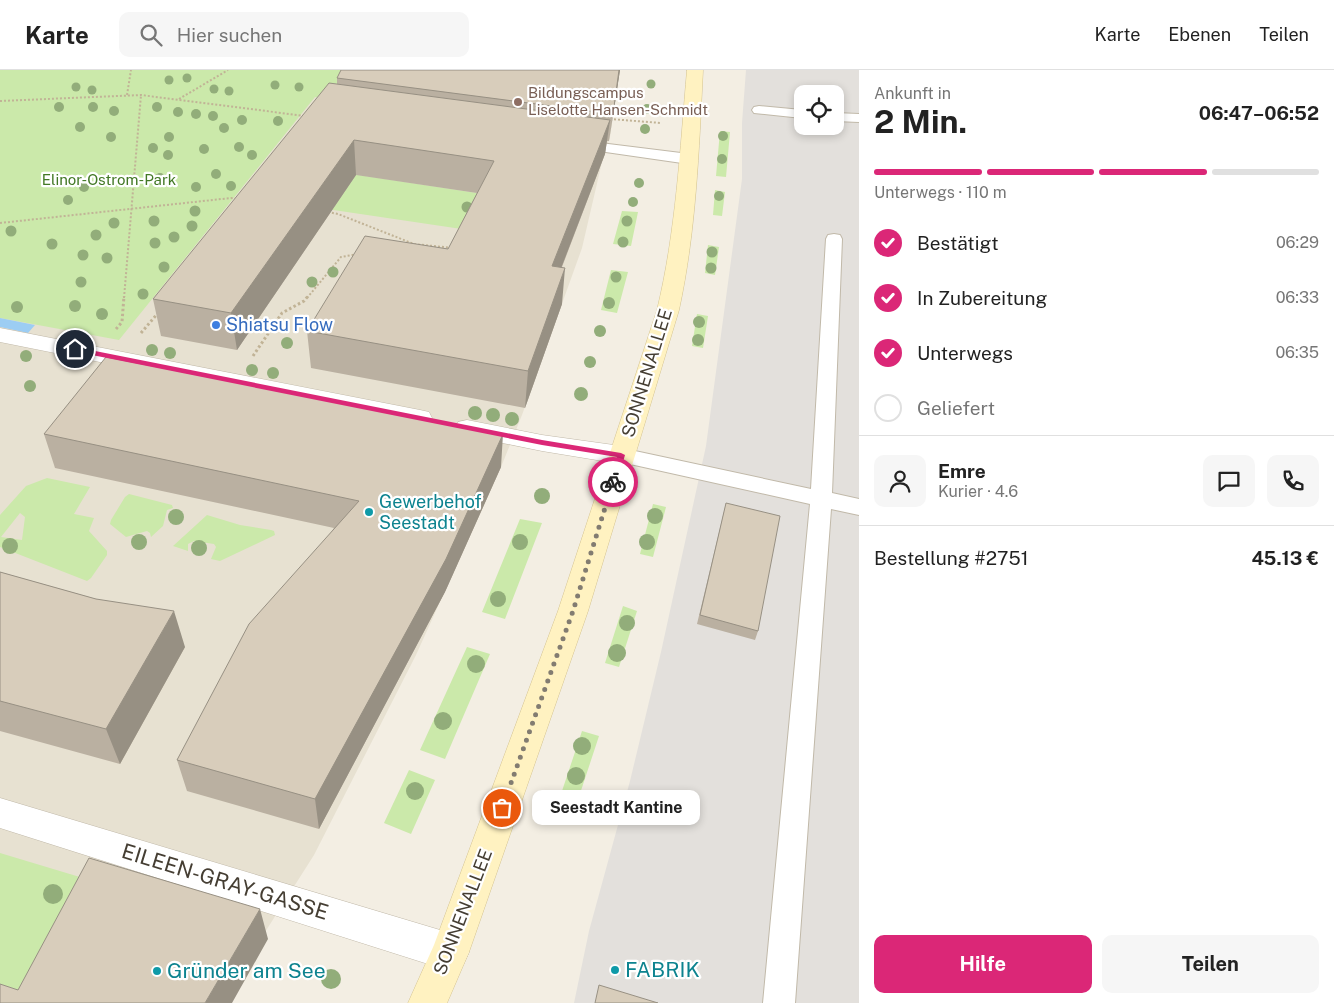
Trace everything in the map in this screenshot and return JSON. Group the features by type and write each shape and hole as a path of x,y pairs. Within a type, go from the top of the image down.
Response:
{"street":[{"name":"SONNENALLEE","path":"427,1003 450,952 573,611 621,455 656,353 676,276 689,159 695,70"},
{"path":"0,335 542,442 621,455"},
{"name":"EILEEN-GRAY-GASSE","path":"0,813 450,952"}],"lane":[{"path":"759,110 794,113"},
{"path":"844,117 859,118"},
{"path":"564,142 689,159"},
{"path":"779,1003 821,500 834,239"},
{"path":"621,455 859,507"}],"path":[{"path":"127,96 131,70"},
{"path":"178,99 228,70"},
{"path":"94,353 122,322 141,95"},
{"path":"0,101 141,95 306,116"},
{"path":"603,118 666,123"},
{"path":"0,223 231,198 239,199"},
{"path":"320,211 338,214 410,242 455,248"},
{"path":"401,244 410,242"},
{"path":"250,361 282,312 304,301 341,258 367,252"},
{"path":"136,340 161,309"}],"shaded area":[{"path":"0,70 620,70 610,137 602,162 582,248 522,415 501,467 416,655 314,855 260,940 0,1003"},
{"path":"746,70 859,70 859,1003 574,1003 589,931 630,781 661,652 706,446 742,179 742,123"}],"green space":[{"name":"Elinor-Ostrom-Park","path":"0,70 349,70 333,100 315,97 119,340 0,318"},
{"path":"720,131 730,132 726,177 716,176"},
{"path":"293,165 490,195 475,231 266,200"},
{"path":"715,190 725,192 722,216 713,215"},
{"path":"622,211 638,212 631,246 613,244"},
{"path":"708,245 719,247 715,275 705,273"},
{"path":"611,270 628,272 617,313 601,310"},
{"path":"697,314 708,316 703,348 692,346"},
{"path":"47,478 90,487 74,514 94,518 89,531 107,551 107,555 87,581 0,547 0,515 26,486","holes":["20,513 25,517 22,540 1,537"]},
{"path":"129,494 172,505 173,508 167,510 163,526 151,537 147,531 126,537 110,524 125,497"},
{"path":"653,504 666,507 653,557 640,554"},
{"path":"207,515 240,525 271,530 274,531 275,535 220,561 211,559 216,547 214,544 194,541 188,544 188,551 173,546"},
{"path":"520,519 542,523 505,619 482,612"},
{"path":"623,606 637,611 619,667 605,663"},
{"path":"467,647 490,654 445,759 420,750"},
{"path":"582,731 599,736 570,824 553,818"},
{"path":"409,770 435,780 411,834 384,823"},
{"path":"0,853 236,924 47,1002 11,991 0,984"}],"water":[{"path":"0,318 35,325 28,333 0,327"}],"building":[{"name":"Bildungscampus Liselotte Hansen-Schmidt","path":"341,70 619,70 613,114 337,78"},
{"path":"329,83 610,120 552,266 565,268 528,371 307,331 365,236 448,249 494,161 354,140 231,313 153,299"},
{"path":"106,357 503,434 446,559 315,799 177,760 249,624 359,501 44,434"},
{"path":"726,503 780,516 758,631 700,615"},
{"path":"0,572 96,599 174,611 106,729 0,701"},
{"name":"Gründer am See","path":"89,858 260,909 205,1003 0,1003 0,984 18,990"},
{"path":"599,985 658,1003 595,1003"}],"way so far":[{"path":"502,808 573,611 613,482"}],"place":[{"name":"Bildungscampus Liselotte Hansen-Schmidt","path":"518,102"},
{"name":"Shiatsu Flow","path":"216,325"},
{"name":"Gewerbehof Seestadt","path":"369,512"},
{"name":"Seestadt Kantine","path":"502,808"},
{"name":"FABRIK","path":"615,970"},
{"name":"Gründer am See","path":"157,971"}],"route":[{"path":"75,349 542,442 621,455 613,482"}]}
